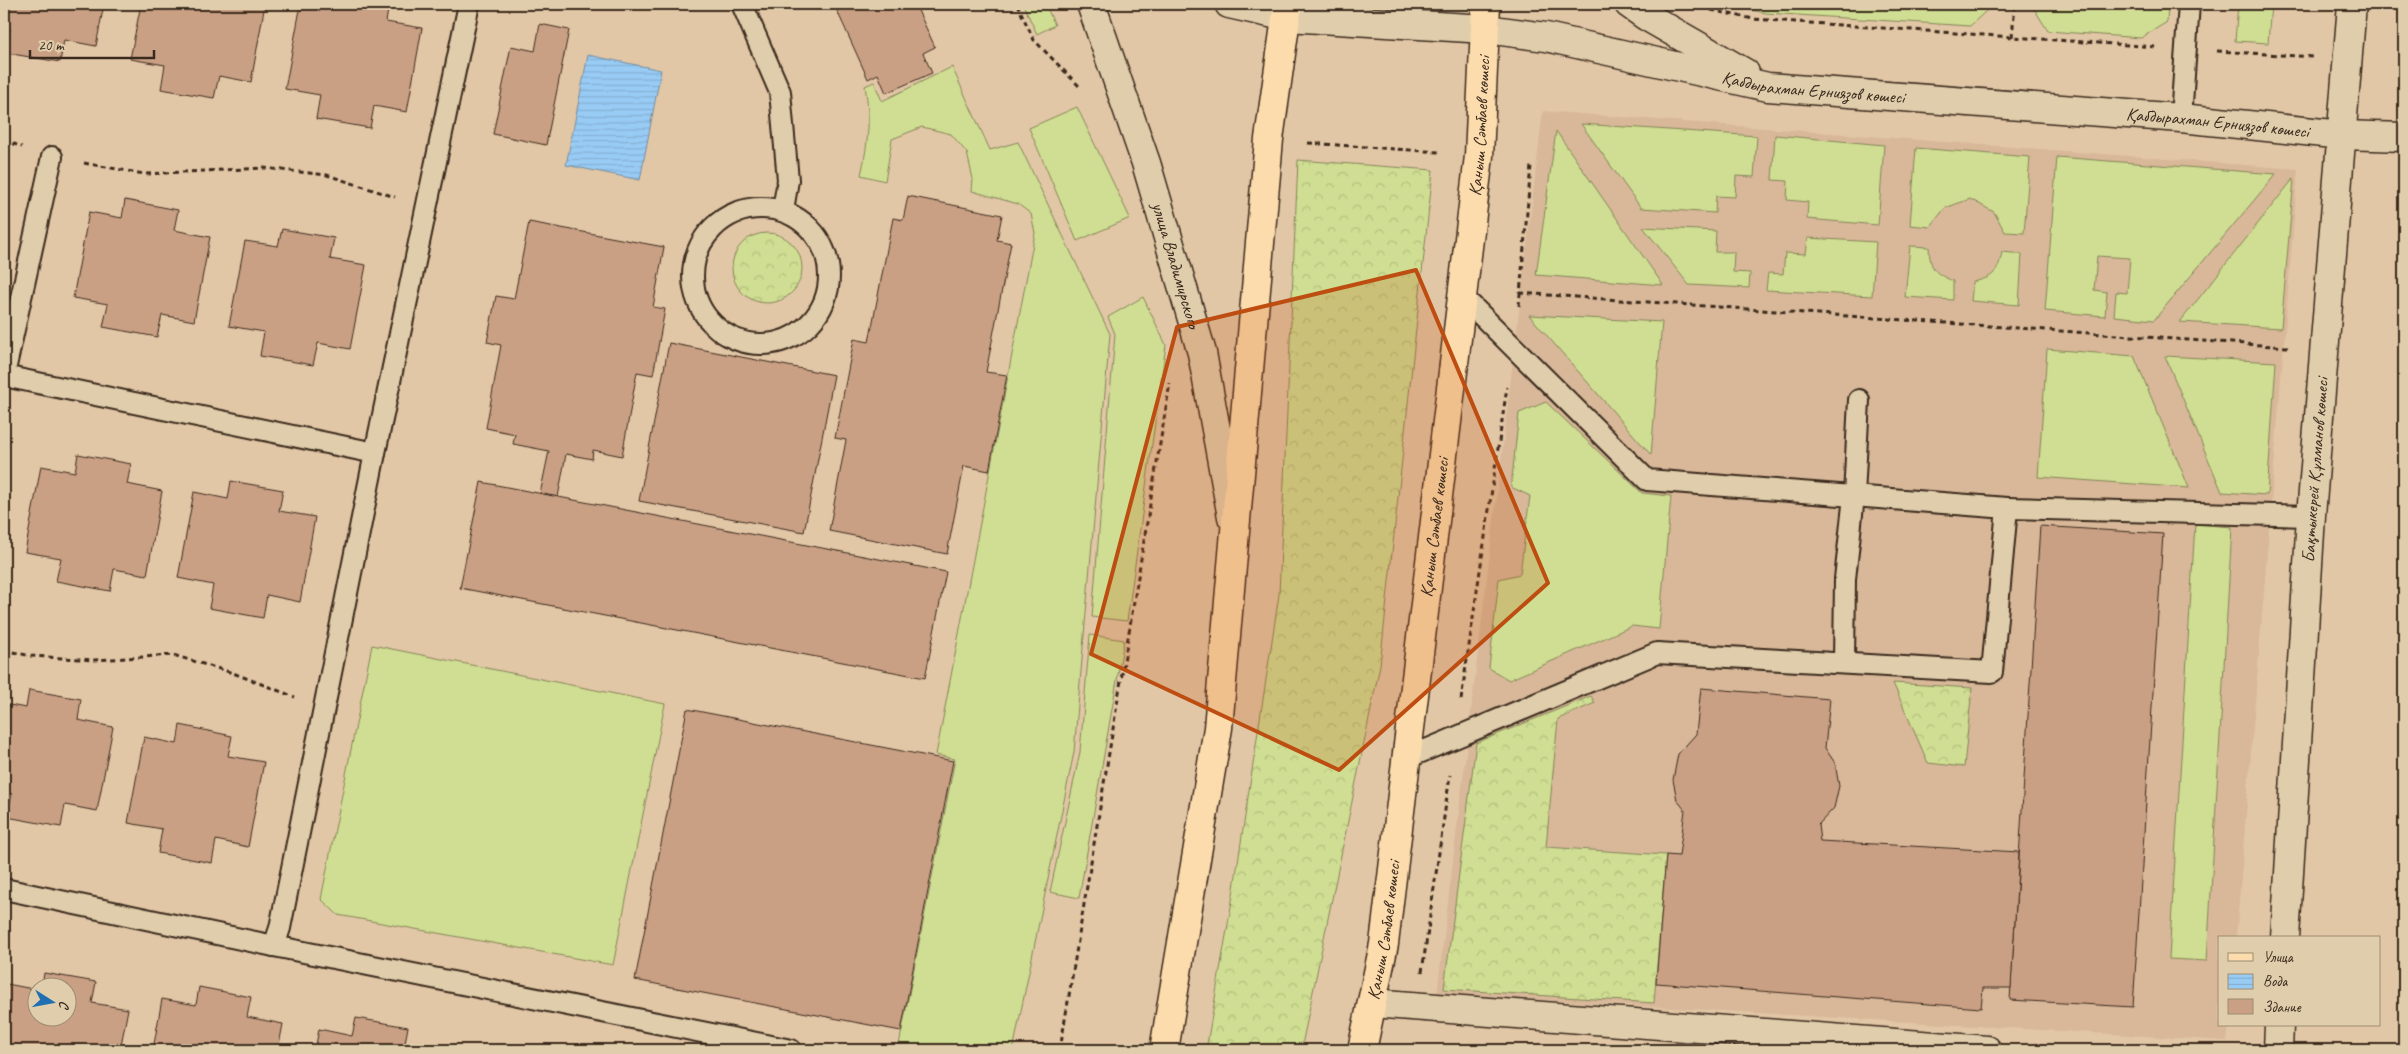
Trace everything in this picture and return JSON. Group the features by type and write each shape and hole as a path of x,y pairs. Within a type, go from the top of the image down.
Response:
{"main road":[{"path":"1164,1050 1218,728 1269,139 1287,10"},
{"name":"Қаныш Сәтбаев көшесі","path":"1362,1050 1384,944 1463,297 1479,156 1486,16"}],"street":[{"name":"улица Владимирского","path":"1092,4 1146,163 1202,353 1235,533"},
{"name":"Қабдырахман Ерниязов көшесі","path":"1229,4 1287,10 1486,16 1546,37 1768,87 2181,118 2342,135 2404,137"},
{"path":"1629,4 1646,16 1768,87"},
{"name":"Бақтыкерей Құлманов көшесі","path":"2285,936 2310,516 2352,4"},
{"path":"1372,1003 1987,1050"},
{"path":"2278,1050 2279,1026"}],"lane":[{"path":"274,946 280,928 375,453 469,4"},
{"path":"742,4 780,92 788,180 783,210"},
{"path":"2181,118 2189,4"},
{"path":"52,157 4,375 375,453"},
{"path":"747,208 783,210 813,229 829,261 828,298 808,328 776,345 740,343 710,324 693,291 695,255 714,225 747,208"},
{"path":"1463,297 1647,480 2007,508 2310,516"},
{"path":"1844,663 1845,579 1854,496 1859,400"},
{"path":"1407,758 1658,652 1992,672 2007,508"},
{"path":"4,889 274,946 791,1050"}],"path":[{"path":"2012,37 2015,4"},
{"path":"1707,9 1753,19 2348,60"},
{"path":"1308,143 1439,152"},
{"path":"52,157 144,174 264,168 327,175 426,208"},
{"path":"1411,1050 1513,346 1520,293 1531,165"},
{"path":"1520,293 2324,350"},
{"path":"1060,1050 1170,381"},
{"path":"4,650 31,656 94,660 173,655 232,673 324,708"}],"highlighted area":[{"path":"1416,270 1548,583 1339,770 1091,654 1177,327"}],"shaded area":[{"path":"1543,111 2298,169 2236,936 2218,936 2218,1026 2229,1026 2227,1041 1437,994"}],"green space":[{"path":"1023,4 1045,4 1055,25 1037,34"},
{"path":"1719,4 1987,4 1986,11 1970,26 1766,13"},
{"path":"2033,4 2168,4 2167,22 2141,38 2048,31"},
{"path":"2238,4 2271,4 2268,43 2235,41"},
{"path":"952,67 990,150 1018,142 1110,334 1074,752 1013,1050 898,1050 955,759 936,755 1035,233 1031,214 1018,204 972,191 973,179 967,153 951,134 922,127 892,139 885,181 861,175 868,131 865,86 874,82 882,101"},
{"path":"1077,107 1130,218 1077,241 1029,128"},
{"path":"1581,124 1757,136 1754,177 1736,176 1735,197 1716,196 1715,213 1641,208"},
{"path":"1556,131 1663,285 1536,275"},
{"path":"1775,135 1884,145 1878,225 1807,219 1808,202 1787,200 1788,181 1772,180"},
{"path":"1916,148 2030,157 2024,233 2005,232 1994,212 1970,199 1945,208 1930,227 1910,225"},
{"path":"2057,157 2276,174 2154,320 2114,316 2116,292 2127,293 2130,258 2097,256 2094,290 2107,292 2105,316 2045,311"},
{"path":"1298,160 1433,170 1380,665 1301,1050 1206,1050 1232,901 1279,595"},
{"path":"2294,178 2281,328 2180,322"},
{"path":"1643,227 1716,231 1715,252 1734,252 1733,272 1750,273 1749,288 1689,285"},
{"path":"767,233 780,236 792,243 799,255 802,268 799,281 792,293 780,300 767,303 754,300 742,293 735,281 732,268 735,255 742,243 754,236"},
{"path":"1808,238 1876,242 1872,296 1766,290 1768,273 1783,274 1785,253 1806,254"},
{"path":"1910,246 1929,247 1930,260 1934,269 1937,273 1953,281 1953,300 1905,297"},
{"path":"2002,252 2022,254 2019,305 1971,301 1973,282 1994,273 1999,265"},
{"path":"1143,297 1166,345 1127,621 1092,617 1115,334 1108,317"},
{"path":"1529,315 1662,322 1651,455"},
{"path":"2047,349 2134,356 2189,488 2038,477"},
{"path":"2165,356 2276,362 2267,495 2222,492"},
{"path":"1546,402 1642,493 1671,496 1659,629 1632,626 1509,680 1489,668 1499,579 1520,574 1530,496 1511,487 1519,413"},
{"path":"2195,524 2232,527 2207,961 2169,959"},
{"path":"1090,635 1124,640 1079,898 1050,892 1080,752"},
{"path":"372,645 665,704 613,965 338,915 321,899"},
{"path":"1893,683 1972,688 1964,767 1928,763"},
{"path":"1591,696 1595,703 1558,719 1546,847 1666,855 1654,1003 1444,989 1476,743"}],"water":[{"path":"588,55 661,70 640,180 566,165"}],"building":[{"path":"4,4 104,4 96,46 64,40 60,62 6,53 10,29 4,28"},
{"path":"141,4 265,4 251,82 219,76 214,98 161,89 165,65 130,59"},
{"path":"301,4 335,9 336,4 389,4 386,22 422,28 407,112 374,106 370,128 316,119 320,95 285,89"},
{"path":"834,4 915,4 935,47 923,53 932,73 886,93 878,74 868,79"},
{"path":"540,24 569,30 546,145 493,134 511,46 535,51"},
{"path":"908,196 1002,215 997,240 1011,243 986,372 1007,375 989,471 964,466 947,554 829,531 846,440 835,438 854,339 869,342 893,218 903,220"},
{"path":"125,200 178,210 174,230 210,237 194,321 162,315 157,337 103,327 108,304 73,298 89,212 122,218"},
{"path":"529,222 664,247 653,307 665,309 653,375 637,372 622,456 593,450 592,459 566,454 558,497 540,494 549,451 513,444 515,434 486,428 501,345 487,342 496,296 514,299"},
{"path":"282,229 334,238 330,259 366,265 350,349 318,343 313,365 260,356 264,332 229,326 245,241 278,246"},
{"path":"669,343 834,375 804,532 639,501"},
{"path":"78,454 131,464 127,484 162,491 147,575 114,569 110,591 56,581 61,558 25,552 41,466 75,472"},
{"path":"231,481 283,490 279,511 315,517 300,602 267,595 263,618 209,608 213,585 178,578 194,492 228,499"},
{"path":"481,482 946,572 925,678 460,588"},
{"path":"2040,526 2163,534 2133,1007 2010,1000"},
{"path":"1701,688 1830,699 1825,748 1835,763 1839,786 1834,808 1818,825 1820,841 2019,852 2011,988 1983,988 1981,1008 1656,983 1666,855 1679,856 1685,810 1677,800 1673,780 1678,754 1696,734"},
{"path":"29,690 81,699 78,720 113,727 97,811 65,805 61,827 7,817 12,794 4,792 4,704 26,708"},
{"path":"687,709 953,761 901,1031 635,980"},
{"path":"180,725 232,736 228,756 264,762 248,847 216,840 212,863 158,853 162,829 128,823 144,737 177,744"},
{"path":"44,973 61,976 44,976"},
{"path":"78,979 96,982 92,1003 128,1009 120,1050 4,1050 4,1003 7,984 28,988 28,1026 78,1026"},
{"path":"199,987 251,997 247,1017 283,1024 278,1050 153,1050 162,999 196,1005"},
{"path":"356,1018 408,1027 404,1048 418,1050 315,1050 319,1029 352,1036"}]}
